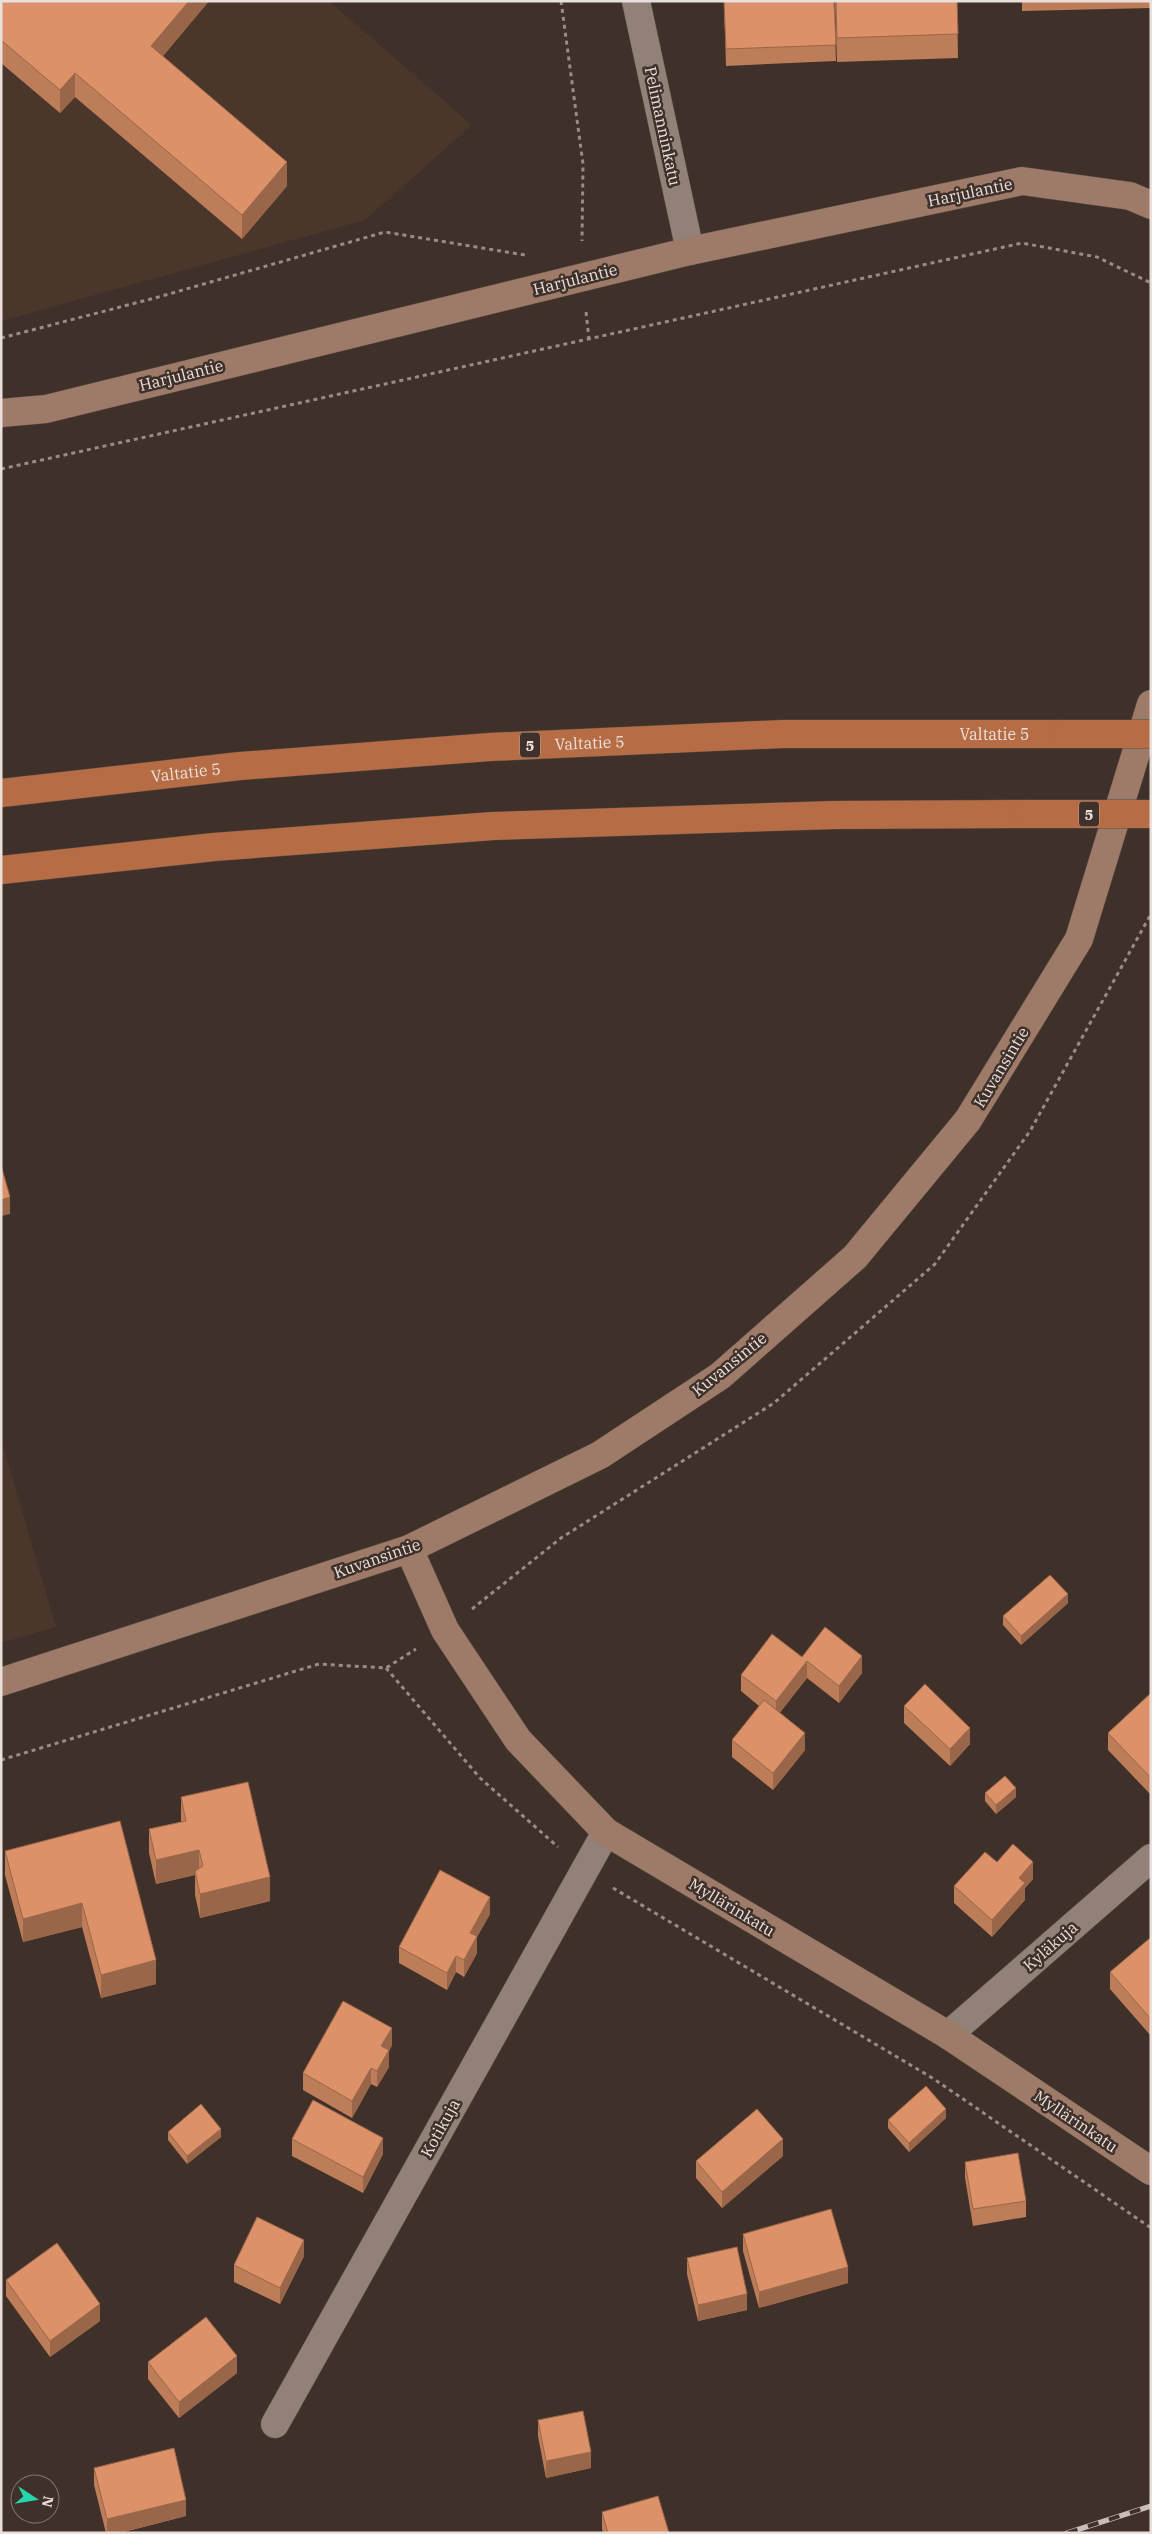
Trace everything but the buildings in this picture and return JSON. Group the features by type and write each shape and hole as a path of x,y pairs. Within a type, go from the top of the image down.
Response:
{"highway":[{"name":"Valtatie 5","path":"1,793 240,766 490,747 783,734 1151,734"},
{"name":"5","path":"1,870 214,847 493,826 834,815 1151,814"}],"street":[{"name":"Pelimanninkatu","path":"636,1 690,251"},
{"name":"Harjulantie","path":"1,413 46,409 690,251 1022,182 1130,196 1151,205"},
{"name":"Kuvansintie","path":"1,1682 409,1549 600,1455 720,1376 855,1257 968,1120 1079,939 1151,704"},
{"name":"Myllärinkatu","path":"409,1549 445,1630 518,1740 606,1832 948,2035 1151,2171"},
{"name":"Kotikuja","path":"275,2424 606,1832"},
{"name":"Kyläkuja","path":"948,2035 1151,1858"}],"path":[{"path":"561,1 583,164 582,277 589,339"},
{"path":"1,338 155,298 385,232 533,256"},
{"path":"1,469 1022,243 1098,257 1151,283"},
{"path":"1,1760 318,1664 386,1668 480,1778 584,1870 934,2079 1151,2228"}],"shaded area":[{"path":"1,1 329,1 472,125 365,220 1,321"},
{"path":"1,1439 56,1627 1,1643"}],"railway":[{"path":"1067,2533 1151,2506"}]}
